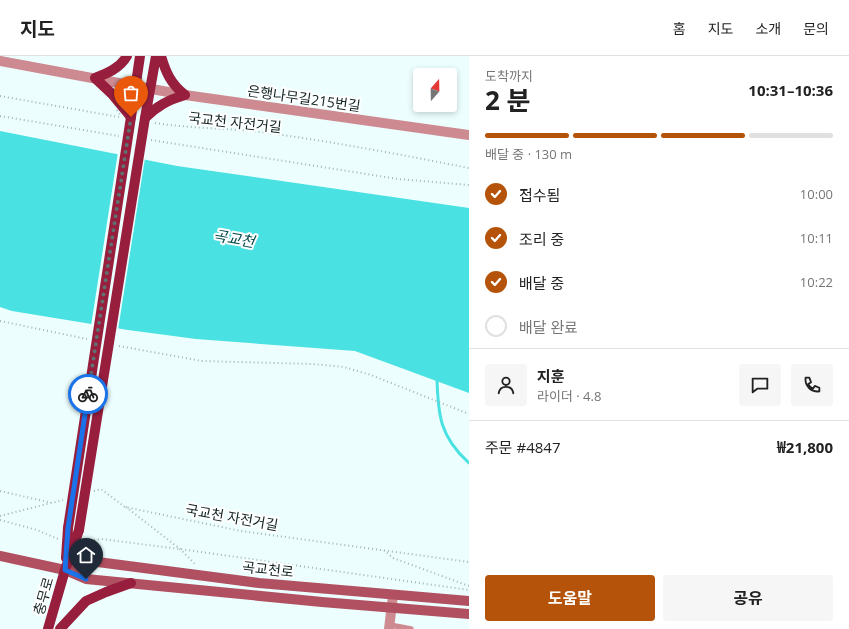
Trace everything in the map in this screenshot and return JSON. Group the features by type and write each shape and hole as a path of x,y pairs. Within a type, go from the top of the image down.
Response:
{"main road":[{"path":"126,117 112,94 95,78 116,68 124,62 127,56"},
{"path":"126,117 135,86 140,56"},
{"path":"149,120 150,89 156,56"},
{"path":"161,56 170,80 174,86 185,95"},
{"path":"149,120 155,108 161,104 185,95"},
{"name":"충무로","path":"71,543 68,528 126,117"},
{"name":"충무로","path":"48,629 71,543 79,530 149,120"},
{"name":"곡교천로","path":"0,556 65,570 86,579 322,602 469,614"},
{"name":"곡교천로","path":"65,570 90,562 259,583 393,596 469,601"},
{"path":"60,629 86,601 106,592 132,584"}],"street":[{"name":"은행나무길215번길","path":"0,61 185,95 469,135"},
{"path":"390,627 393,596"}],"lane":[{"path":"390,627 411,629"}],"path":[{"path":"0,96 126,117"},
{"path":"0,116 124,137"},
{"name":"국교천 자전거길","path":"149,120 175,126 251,131 371,150 469,168"},
{"path":"147,140 398,179 469,186"},
{"path":"0,321 92,340"},
{"path":"114,345 202,361 312,364 344,367 371,375 469,414"},
{"name":"국교천 자전거길","path":"87,493 102,488 125,507 241,531 469,562"},
{"path":"0,491 52,503"},
{"path":"0,516 66,499"},
{"path":"125,507 180,549 207,576"},
{"path":"0,520 37,530 71,543 101,539 469,590"},
{"path":"384,550 393,558 469,586"}],"water":[{"name":"곡교천","path":"0,131 177,166 469,208 469,393 355,351 196,339 128,330 12,311 0,307"}],"pier":[{"path":"118,152 145,158 118,330 91,326"}],"waterway":[{"path":"437,379 438,404 442,425 452,444 469,463"}],"way so far":[{"path":"88,394 131,117"}],"route":[{"path":"86,579 65,570 68,528 88,394"}]}
